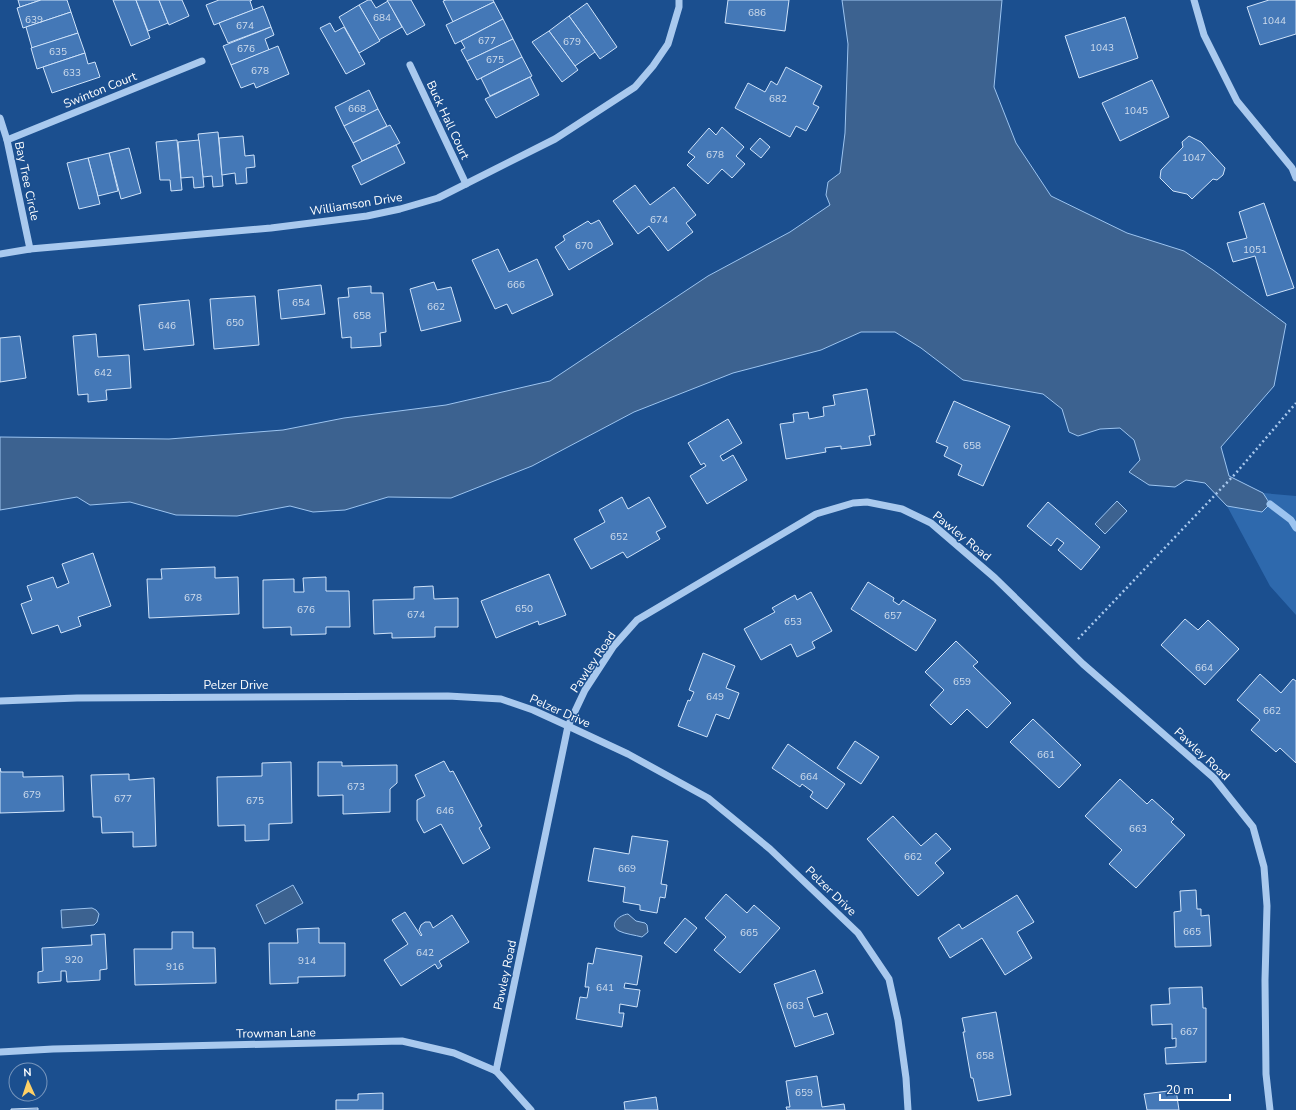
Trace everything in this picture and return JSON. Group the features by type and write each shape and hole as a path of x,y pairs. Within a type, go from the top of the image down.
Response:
{"street":[{"name":"Williamson Drive","path":"0,254 30,249 271,228 367,216 400,209 438,198 555,139 635,87 653,66 668,44 679,0"},
{"path":"1194,0 1204,35 1237,101 1292,168 1296,178"},
{"name":"Swinton Court","path":"7,140 202,61"},
{"name":"Buck Hall Court","path":"410,65 466,184"},
{"name":"Bay Tree Circle","path":"0,118 7,140 30,249"},
{"name":"Pawley Road","path":"496,1071 568,726 589,684 613,647 637,620 816,514 853,503 867,502 902,509 931,523 995,578 1068,650 1214,778 1253,827 1264,867 1267,906 1266,1074 1270,1110"},
{"name":"Pelzer Drive","path":"0,701 121,697 448,696 501,699 533,710 628,754 708,798 770,849 858,933 889,979 899,1027 906,1078 908,1110"},
{"name":"Trowman Lane","path":"0,1052 53,1049 402,1041 454,1053 496,1071 531,1110"}],"path":[{"path":"1068,650 1236,473 1296,403"}],"shaded area":[{"path":"842,0 1002,0 994,87 1016,143 1051,196 1127,233 1184,251 1213,270 1286,324 1274,386 1221,447 1229,476 1263,493 1270,504 1262,512 1227,506 1205,483 1186,480 1175,487 1149,485 1129,472 1140,460 1134,440 1120,428 1100,429 1078,436 1069,432 1062,409 1043,394 963,380 921,348 895,332 861,332 821,350 733,373 634,412 532,466 451,498 388,497 345,510 313,512 290,506 237,516 176,515 130,502 90,505 77,497 0,510 0,437 169,439 283,430 344,418 446,405 550,381 708,276 790,232 830,205 826,195 828,182 840,173 845,133 848,44"},
{"path":"1263,493 1296,496 1296,615 1270,586 1227,506 1262,512 1270,504"},
{"path":"1117,501 1127,511 1105,534 1095,524"},
{"path":"293,885 303,903 265,924 256,905"},
{"path":"92,908 99,914 97,922 94,925 62,928 61,910"},
{"path":"628,914 636,921 647,925 648,932 642,937 624,933 616,929 614,926 618,918"}],"building":[{"path":"18,0 41,0 20,7"},
{"path":"41,0 67,0 71,12 23,28 17,8"},
{"path":"113,0 136,0 150,38 131,46"},
{"path":"136,0 159,0 168,23 148,31"},
{"path":"159,0 182,0 189,16 169,25"},
{"path":"219,0 252,0 250,1 253,10 214,25 206,5"},
{"path":"371,0 376,8 388,1 402,27 379,40 359,5"},
{"path":"387,0 411,0 425,25 407,35"},
{"path":"493,0 494,2 453,22 443,1"},
{"path":"728,0 789,0 785,31 725,23"},
{"path":"1269,0 1296,0 1296,34 1260,45 1247,7"},
{"path":"494,2 503,19 455,44 446,25"},
{"path":"587,3 617,47 600,59 569,16"},
{"path":"359,5 380,41 359,53 339,17"},
{"path":"263,6 271,27 228,43 219,23"},
{"path":"71,12 78,33 32,48 26,27"},
{"path":"569,16 595,52 575,66 549,31"},
{"path":"1125,17 1138,58 1079,78 1065,36"},
{"path":"503,19 513,39 467,61 461,50 465,48 461,41"},
{"path":"330,23 335,32 344,27 365,64 346,74 320,28"},
{"path":"271,27 274,35 265,39 269,50 231,65 223,46"},
{"path":"549,31 578,70 562,82 532,42"},
{"path":"78,33 85,53 37,69 31,48"},
{"path":"513,39 522,57 477,80 467,61"},
{"path":"278,46 289,74 256,88 254,83 241,88 231,65"},
{"path":"85,53 88,64 95,62 100,77 52,93 43,67"},
{"path":"522,57 532,76 490,96 481,78"},
{"path":"786,67 822,86 813,104 819,107 806,131 796,126 790,137 735,108 748,83 765,92 771,81 777,85"},
{"path":"530,77 539,95 496,118 485,99"},
{"path":"1152,80 1169,117 1120,141 1102,103"},
{"path":"369,90 378,109 344,126 335,107"},
{"path":"378,109 387,126 353,143 344,126"},
{"path":"390,125 400,143 362,161 353,143"},
{"path":"722,127 744,147 736,156 745,164 732,178 722,169 708,184 687,165 695,157 688,152 709,128 716,135"},
{"path":"218,132 223,186 213,187 212,176 203,177 198,134"},
{"path":"243,136 245,156 254,155 255,167 246,168 247,183 236,184 235,173 222,175 219,138"},
{"path":"1189,136 1201,142 1225,168 1223,175 1217,180 1213,179 1192,199 1187,194 1173,191 1160,178 1161,170 1183,147 1182,142"},
{"path":"760,138 770,147 761,158 750,149"},
{"path":"177,140 182,190 171,191 170,180 160,180 156,142"},
{"path":"199,140 204,187 194,188 193,177 181,178 178,142"},
{"path":"396,145 405,163 361,185 352,166"},
{"path":"129,148 141,193 121,199 109,153"},
{"path":"109,153 118,191 98,196 88,158"},
{"path":"88,158 100,204 79,209 67,163"},
{"path":"635,185 650,205 674,187 696,215 686,223 693,232 668,251 649,226 638,234 613,201"},
{"path":"1264,203 1294,288 1267,296 1255,256 1233,262 1227,243 1247,238 1239,212"},
{"path":"599,220 613,244 569,270 555,247 565,240 563,236 588,221 591,224"},
{"path":"498,249 509,272 537,259 553,295 512,314 507,304 495,309 472,260"},
{"path":"434,282 437,290 451,287 461,321 421,331 410,289"},
{"path":"321,285 325,314 281,319 278,290"},
{"path":"371,286 371,293 383,293 386,332 380,333 381,346 351,348 351,337 342,338 338,298 349,297 348,288"},
{"path":"255,296 259,345 214,349 210,299"},
{"path":"189,300 194,345 144,350 139,305"},
{"path":"96,334 98,357 129,355 131,388 106,390 107,400 88,402 88,394 78,395 73,336"},
{"path":"20,336 26,378 0,382 0,338"},
{"path":"867,389 875,435 869,436 871,445 841,449 841,446 825,448 826,452 786,459 780,424 794,422 793,414 808,412 809,419 824,416 823,407 835,405 833,395"},
{"path":"954,401 1010,426 983,486 958,475 962,465 944,456 948,447 936,442"},
{"path":"728,419 742,443 720,456 723,461 733,455 747,480 707,504 690,476 706,466 704,463 701,465 688,443"},
{"path":"622,497 628,509 649,497 666,527 656,532 660,539 627,558 623,552 591,569 574,539 605,522 599,510"},
{"path":"1048,502 1100,547 1081,570 1058,550 1064,543 1057,538 1051,546 1027,526"},
{"path":"93,553 111,606 78,617 81,626 61,633 58,625 32,634 21,604 32,600 27,586 53,577 57,588 69,583 62,564"},
{"path":"215,567 215,578 238,577 239,614 149,618 147,579 162,579 161,569"},
{"path":"549,574 566,615 539,625 538,621 496,638 481,601"},
{"path":"326,577 326,591 349,591 350,627 326,627 326,634 291,635 291,627 263,628 263,580 294,579 294,592 304,592 303,578"},
{"path":"868,582 894,598 893,601 899,605 903,600 936,620 916,651 851,609"},
{"path":"433,586 434,599 458,598 458,627 435,627 435,637 392,638 392,633 374,634 373,600 414,599 414,587"},
{"path":"811,592 832,631 812,642 815,648 797,657 791,644 761,660 744,629 775,612 772,608 795,595 797,600"},
{"path":"1185,619 1198,630 1208,620 1239,649 1205,685 1161,645"},
{"path":"956,641 978,662 973,666 1011,703 987,728 967,709 951,725 930,705 944,690 925,672"},
{"path":"703,653 735,666 726,688 739,693 729,719 716,714 707,737 678,726 688,700 690,701 694,692 689,690"},
{"path":"1260,674 1281,693 1293,679 1296,681 1296,763 1280,748 1276,752 1251,730 1260,720 1237,700"},
{"path":"1033,719 1081,765 1059,788 1010,742"},
{"path":"855,741 879,757 861,784 837,768"},
{"path":"788,744 845,784 827,809 810,797 813,792 802,784 800,787 772,768"},
{"path":"444,761 450,772 453,771 482,826 479,828 490,848 463,864 441,824 424,833 417,820 417,800 425,796 415,775"},
{"path":"291,762 292,823 269,824 269,840 245,841 245,825 218,826 217,777 262,776 262,763"},
{"path":"318,762 342,762 342,766 397,765 397,783 390,789 390,812 343,814 343,795 318,796"},
{"path":"0,768 1,772 23,772 23,777 63,776 64,811 0,813"},
{"path":"129,774 129,780 154,778 156,846 133,847 133,832 102,833 101,817 93,817 91,775"},
{"path":"1120,779 1147,804 1152,799 1174,819 1171,822 1185,835 1136,888 1109,864 1122,850 1085,816"},
{"path":"893,816 921,846 936,833 951,849 935,863 944,873 918,896 867,839"},
{"path":"632,836 668,841 661,884 667,885 665,898 660,897 657,913 640,910 640,905 623,902 625,887 588,881 594,848 629,854"},
{"path":"1196,890 1197,909 1201,909 1201,916 1209,915 1211,946 1175,947 1174,912 1181,911 1180,891"},
{"path":"726,894 747,913 754,905 780,928 740,973 714,950 726,937 705,918"},
{"path":"1017,895 1034,922 1017,932 1032,958 1005,975 982,938 950,958 938,938 959,924 962,929"},
{"path":"405,912 421,936 422,935 419,930 421,925 425,922 430,922 433,928 452,915 469,942 439,961 442,966 438,969 435,964 401,986 384,960 408,944 392,920"},
{"path":"685,918 697,928 676,953 664,943"},
{"path":"319,928 319,943 345,943 345,976 298,977 298,983 270,984 269,943 298,943 297,929"},
{"path":"172,932 193,932 193,948 215,948 216,983 135,985 134,949 172,949"},
{"path":"105,934 107,969 100,970 100,980 67,982 66,971 61,971 61,981 38,983 38,972 43,971 42,948 92,945 91,935"},
{"path":"596,948 642,956 637,985 625,983 624,988 640,990 637,1007 620,1004 619,1013 624,1013 622,1027 576,1019 580,997 587,998 589,987 585,987 588,963 593,964"},
{"path":"815,970 823,993 807,998 814,1017 827,1013 834,1034 795,1047 774,984"},
{"path":"1202,987 1203,1008 1206,1008 1206,1062 1166,1064 1165,1048 1176,1047 1176,1038 1172,1039 1172,1024 1152,1025 1151,1005 1170,1004 1169,988"},
{"path":"996,1012 1011,1095 978,1101 973,1078 971,1078 962,1018"},
{"path":"817,1076 822,1107 844,1104 845,1110 787,1110 786,1107 790,1107 786,1081"},
{"path":"1176,1090 1179,1110 1147,1110 1144,1094"},
{"path":"383,1093 383,1110 336,1110 336,1100 358,1100 358,1094"},
{"path":"656,1097 658,1110 625,1110 624,1102"},
{"path":"38,1108 38,1110 11,1110 11,1109"}],"waterway":[{"path":"1270,504 1291,520 1296,528"}]}
